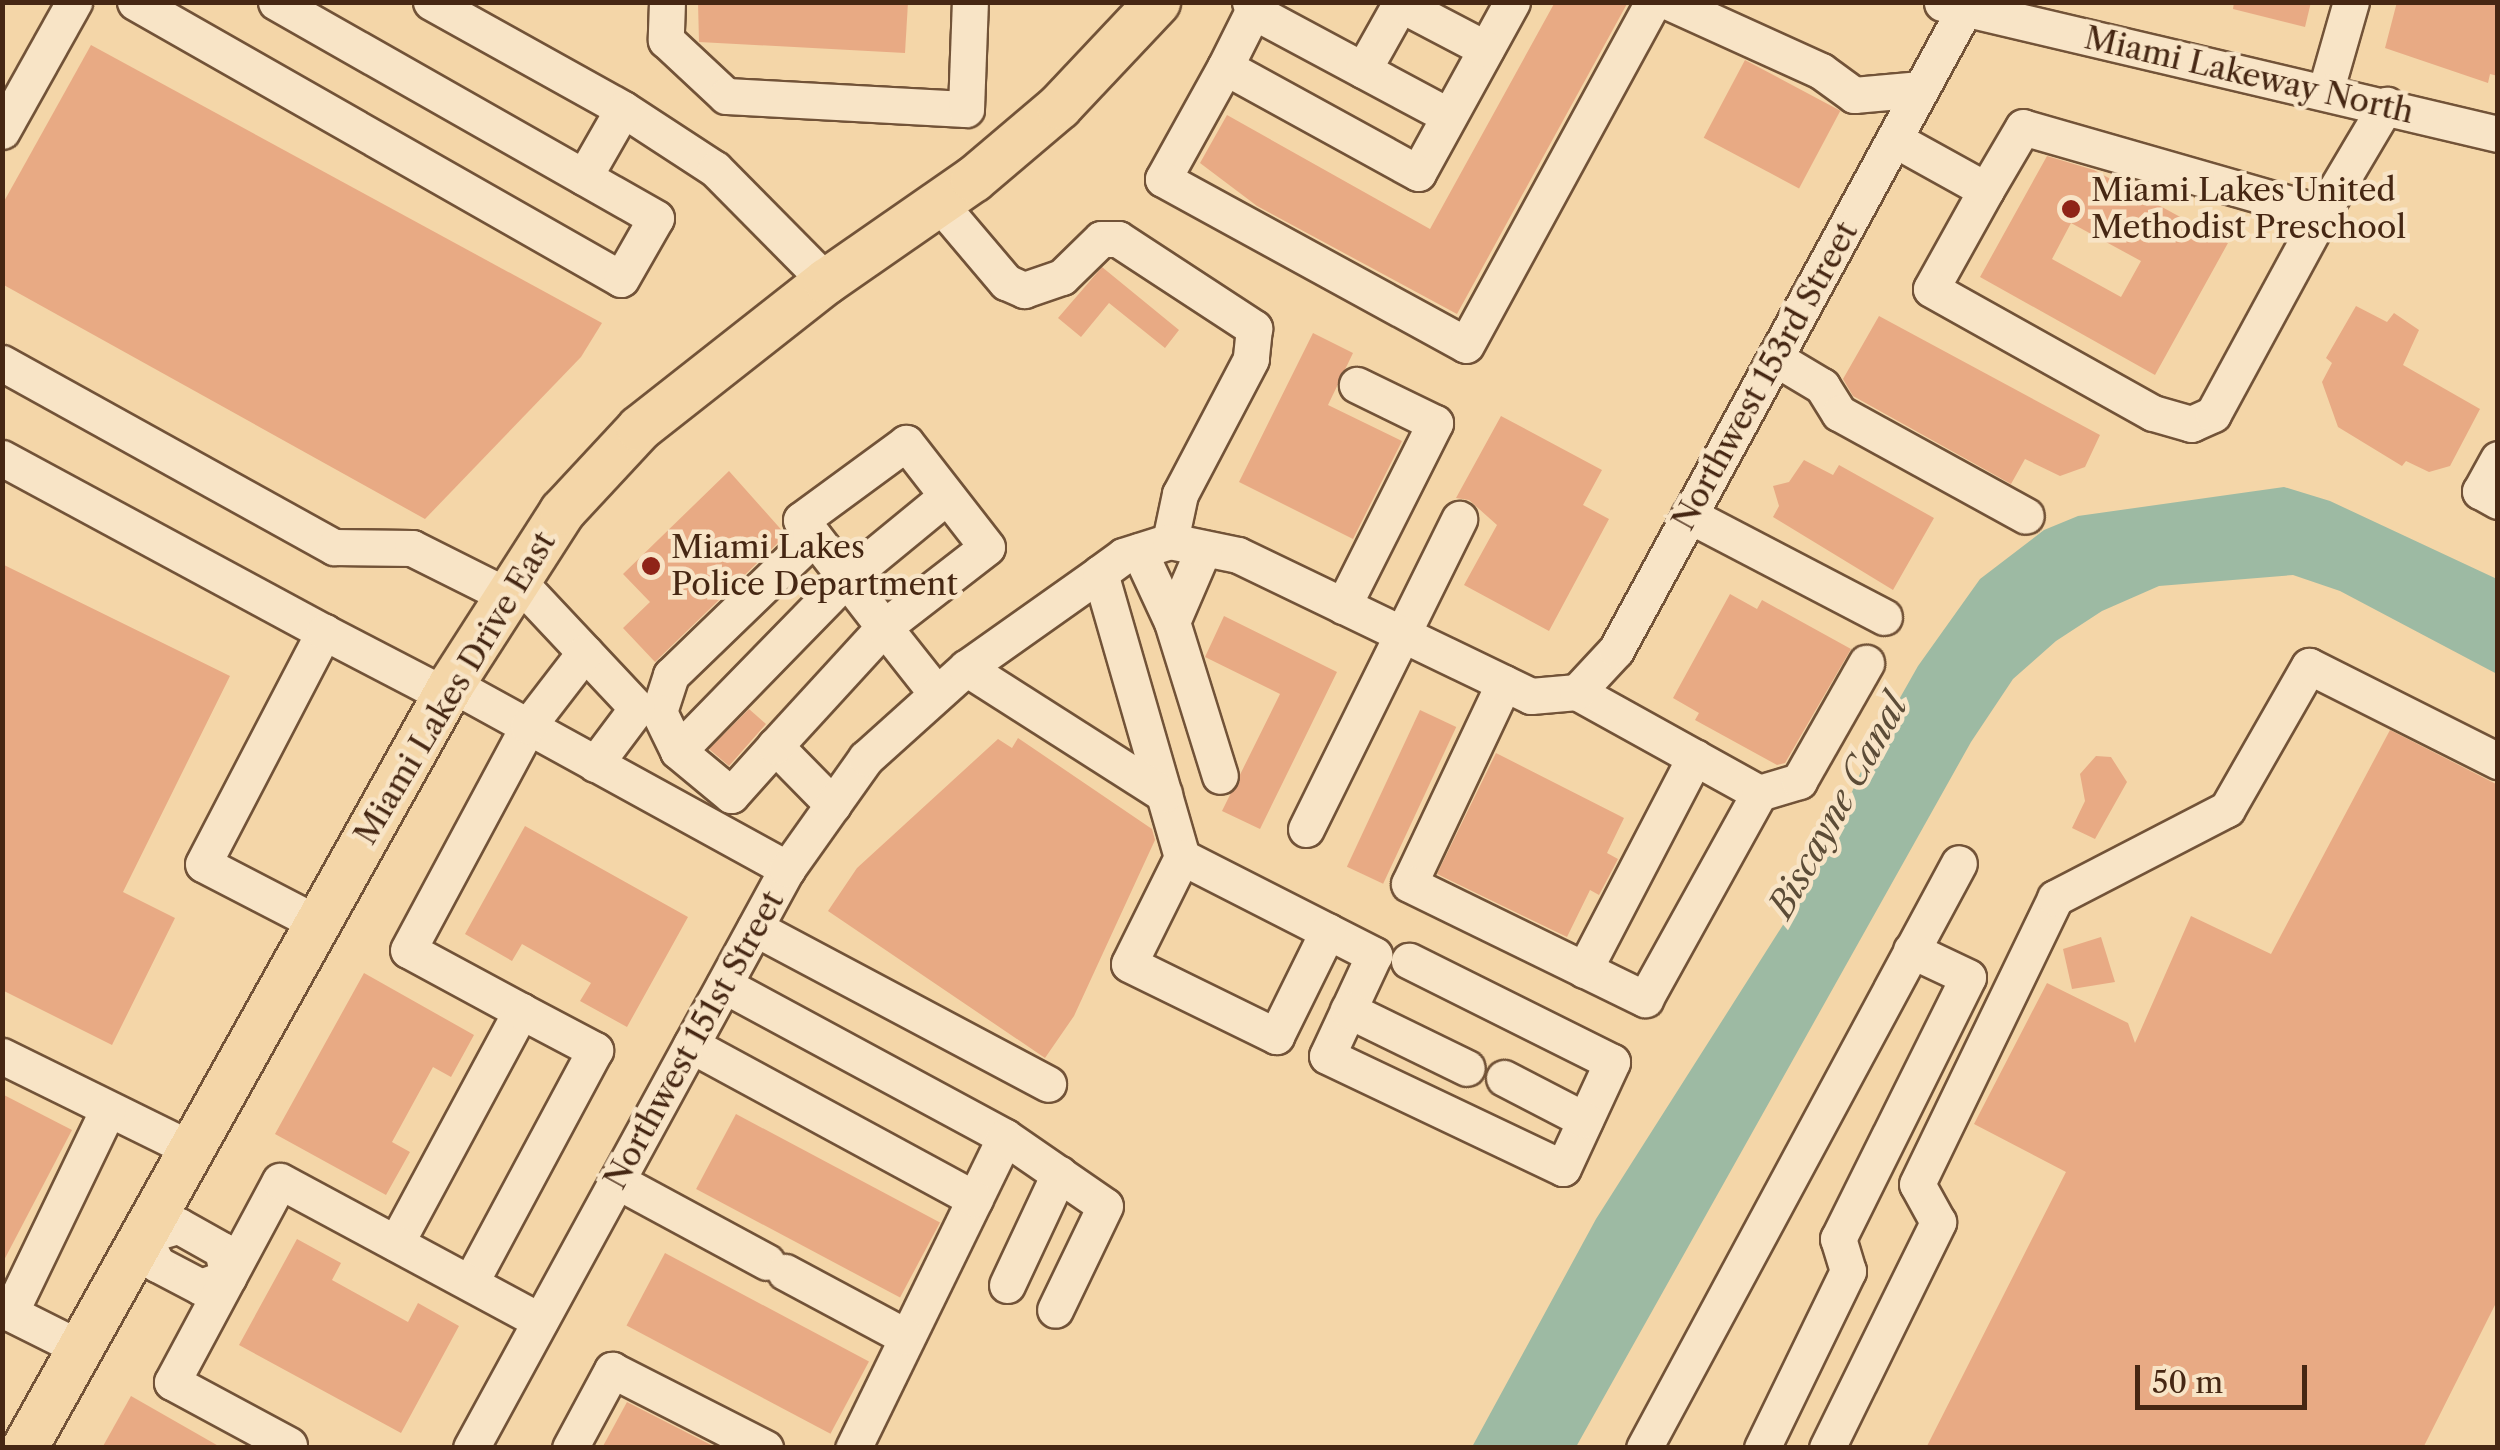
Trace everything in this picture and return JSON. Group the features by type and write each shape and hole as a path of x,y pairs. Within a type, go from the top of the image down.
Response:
{"main road":[{"name":"Miami Lakes Drive East","path":"24,1448 448,689 510,586 562,511 639,428 826,280 938,203 1059,106 1157,2"}],"street":[{"path":"2,131 74,2"},
{"path":"134,2 621,279 656,218 276,2"},
{"path":"431,2 624,109 715,169 826,280"},
{"path":"667,2 666,40 726,96 966,109 970,2"},
{"path":"1225,67 1418,173 1512,2"},
{"path":"1450,116 1251,7 1225,67 1164,179 1466,345 1653,2"},
{"path":"1669,2 1820,71 1854,95 1922,88"},
{"path":"2326,89 2351,2"},
{"path":"1363,70 1400,4 1486,49"},
{"name":"Northwest 153rd Street","path":"1577,692 1616,650 1922,88 1952,7"},
{"name":"Miami Lakeway North","path":"1952,7 2326,89 2498,134"},
{"path":"2322,213 2023,126 1931,289 2153,413 2191,424 2213,414 2322,213 2386,105"},
{"path":"584,178 624,109"},
{"path":"1894,139 1986,190"},
{"path":"938,203 1006,282 1024,290 1062,277 1101,238 1118,239 1254,328 1251,358 1180,494 1171,547 1172,622 1220,776"},
{"path":"1774,358 1822,386 1839,413 2026,516"},
{"path":"2,363 334,547 412,548 510,586 585,652 636,708 595,764"},
{"path":"1343,606 1435,423 1357,385"},
{"path":"814,536 671,675 659,712 678,750 731,795 884,627 987,547 906,443 802,520 884,627 937,694"},
{"path":"2,458 324,632 528,726 787,869"},
{"path":"2498,459 2480,492 2498,501"},
{"path":"678,750 846,578 947,496"},
{"path":"1689,515 1884,617"},
{"path":"1306,829 1459,520"},
{"path":"1171,547 1238,556 1517,690 1577,692 1758,792 1800,782 1866,662"},
{"path":"1171,547 1172,622"},
{"name":"Northwest 151st Street","path":"471,1448 787,869 866,758 966,668 1100,572 1171,547"},
{"path":"1100,572 1182,858 1128,964 1276,1036 1328,931"},
{"path":"317,924 203,864 324,632"},
{"path":"470,1283 595,1050 408,950 528,726 585,652"},
{"path":"1827,1448 1938,1222 1917,1184 2055,898 2227,809 2309,666 2498,761"},
{"path":"966,668 1164,794"},
{"path":"1517,690 1410,884 1645,999 1758,792"},
{"path":"775,746 833,805"},
{"path":"1584,970 1695,758"},
{"path":"1182,858 1374,954 1327,1056 1563,1168 1612,1062 1409,961"},
{"path":"1644,1448 1958,862"},
{"path":"755,928 1048,1084"},
{"path":"1762,1448 1848,1271 1838,1239 1968,977 1912,950"},
{"path":"724,985 1005,1137 1105,1206 1055,1310"},
{"path":"396,1243 521,1010"},
{"path":"1348,1010 1467,1068"},
{"path":"691,1045 975,1199"},
{"path":"2,1056 191,1149"},
{"path":"1504,1078 1585,1120"},
{"path":"80,1348 6,1311 108,1108"},
{"path":"853,1448 1005,1137"},
{"path":"1007,1285 1058,1174"},
{"path":"290,1447 172,1382 280,1181 540,1321"},
{"path":"617,1181 906,1337"},
{"path":"142,1236 158,1264 201,1287 228,1277"},
{"path":"570,1448 612,1370 765,1448"}],"shaded area":[{"path":"2284,487 2330,501 2497,579 2497,674 2340,591 2293,575 2159,586 2102,611 2056,641 2013,679 1971,742 1576,1447 1472,1447 1596,1219 1816,873 1871,749 1918,666 1980,579 2044,530 2078,516"}],"building":[{"path":"698,2 908,2 905,53 699,42"},
{"path":"1555,2 1628,2 1457,314 1257,206 1200,163 1227,115 1430,229"},
{"path":"2234,2 2311,2 2305,27 2233,9"},
{"path":"2397,2 2498,2 2498,76 2490,74 2488,83 2385,48"},
{"path":"91,45 602,323 581,357 425,519 2,284 2,205"},
{"path":"1745,60 1840,111 1799,188 1704,138"},
{"path":"2047,156 2094,170 2228,243 2155,375 1980,277","holes":["2071,223 2141,261 2121,297 2052,259"]},
{"path":"1102,267 1179,330 1165,348 1109,303 1081,337 1058,318"},
{"path":"2356,306 2387,322 2394,313 2419,330 2403,365 2480,409 2450,466 2429,472 2406,461 2402,466 2338,427 2322,382 2332,363 2326,358"},
{"path":"1879,316 2100,435 2085,467 2060,476 2025,459 2011,484 1853,396 1843,379"},
{"path":"1313,333 1353,353 1328,405 1402,441 1353,539 1239,482"},
{"path":"1501,416 1602,470 1583,505 1609,519 1549,631 1464,585 1497,525 1469,500 1456,498"},
{"path":"1804,460 1833,475 1839,465 1934,518 1893,590 1773,517 1779,506 1773,486 1789,482"},
{"path":"729,471 786,535 655,662 623,628 650,602 623,574"},
{"path":"2,564 230,676 123,892 175,918 112,1045 2,990"},
{"path":"1730,594 1757,609 1762,600 1851,649 1785,763 1777,765 1695,720 1699,713 1673,698"},
{"path":"1224,616 1337,672 1260,829 1222,811 1280,694 1205,657"},
{"path":"749,709 766,724 729,766 709,749"},
{"path":"1420,710 1456,727 1383,884 1347,867"},
{"path":"2390,730 2498,785 2498,1299 2423,1448 1926,1448 2066,1172 1974,1124 2047,983 2128,1023 2135,1043 2191,916 2271,954"},
{"path":"1018,738 1152,829 1155,840 1074,1016 1045,1058 828,911 857,868 998,739 1012,748"},
{"path":"1496,753 1624,818 1607,853 1618,859 1599,895 1590,890 1567,937 1437,874"},
{"path":"2096,756 2111,757 2127,782 2095,839 2072,828 2085,801 2080,774"},
{"path":"525,826 688,917 627,1027 580,1001 591,983 522,944 512,961 465,934"},
{"path":"2101,937 2115,982 2072,989 2063,949"},
{"path":"364,973 474,1035 451,1077 433,1067 392,1142 410,1152 386,1195 275,1134"},
{"path":"2,1094 72,1130 2,1264"},
{"path":"736,1114 940,1222 900,1297 696,1189"},
{"path":"297,1239 341,1263 332,1280 408,1322 418,1303 459,1326 401,1433 239,1345"},
{"path":"665,1253 869,1361 830,1434 627,1325"},
{"path":"131,1396 222,1448 102,1448"},
{"path":"627,1402 717,1448 602,1448"}],"place":[{"name":"Miami Lakes United Methodist Preschool","path":"2071,209"},
{"name":"Miami Lakes Police Department","path":"651,566"}],"water label":[{"name":"Biscayne Canal","path":"1838,806"}]}
